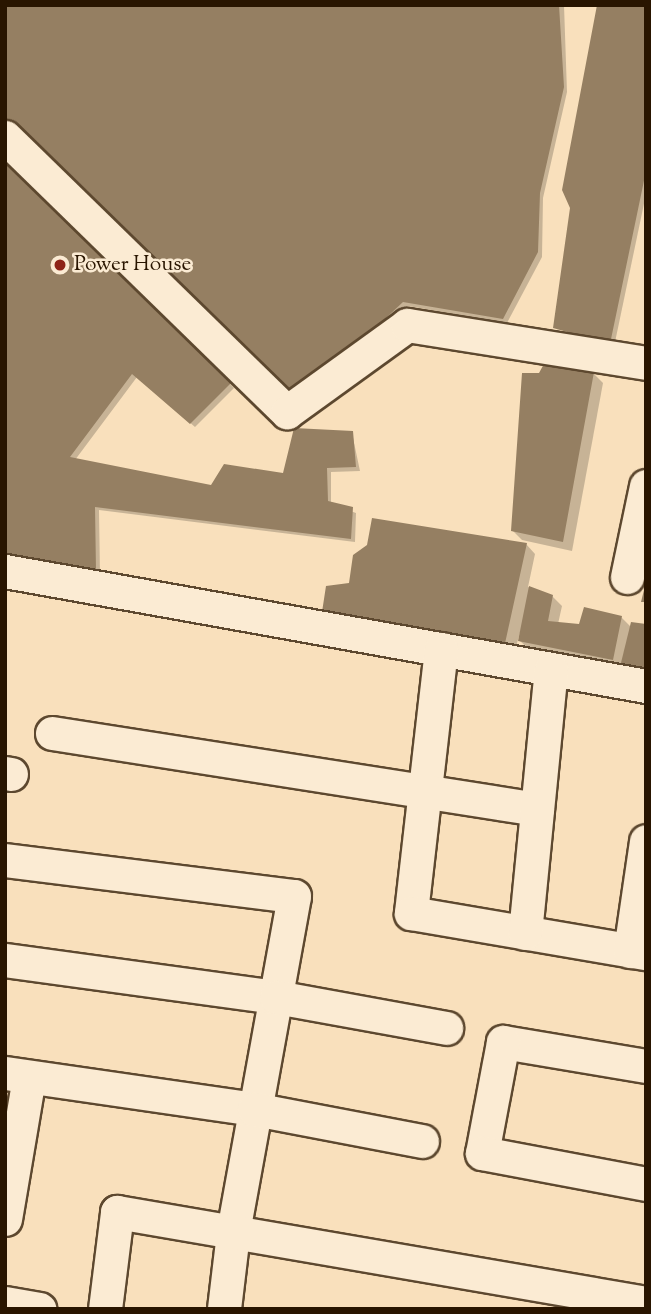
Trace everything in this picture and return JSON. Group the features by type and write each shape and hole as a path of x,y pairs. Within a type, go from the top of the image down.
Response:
{"street":[{"path":"5,137 287,412 407,325 646,363"},
{"path":"627,577 646,486"},
{"path":"5,571 646,686"},
{"path":"441,649 411,913 638,952 646,841"},
{"path":"525,933 551,669"},
{"path":"52,733 537,809"},
{"path":"5,860 294,896 233,1233 225,1309"},
{"path":"5,960 276,997 446,1028"},
{"path":"646,1066 503,1042 482,1153 646,1184"},
{"path":"5,1219 17,1075 254,1109 422,1141"},
{"path":"105,1309 117,1212 646,1303"},
{"path":"5,1303 39,1309"}],"building":[{"path":"5,5 559,5 564,87 540,193 538,252 503,319 403,302 324,376 291,389 268,374 5,119"},
{"path":"597,5 646,5 646,171 610,344 553,328 570,208 562,190"},
{"name":"Power House","path":"5,156 231,383 190,424 132,374 70,457 211,485 224,464 283,473 294,428 353,431 356,467 327,468 328,501 353,507 351,539 95,507 96,571 5,555"},
{"path":"545,362 594,372 563,542 511,531 522,373 539,373"},
{"path":"372,518 527,543 504,648 322,612 326,586 349,583 353,555 367,545"},
{"path":"646,582 646,602 641,602"},
{"path":"529,586 553,595 548,621 579,624 584,607 622,616 613,660 518,641"},
{"path":"631,622 646,624 646,675 619,671"}],"place":[{"name":"Power House","path":"60,265"}]}
